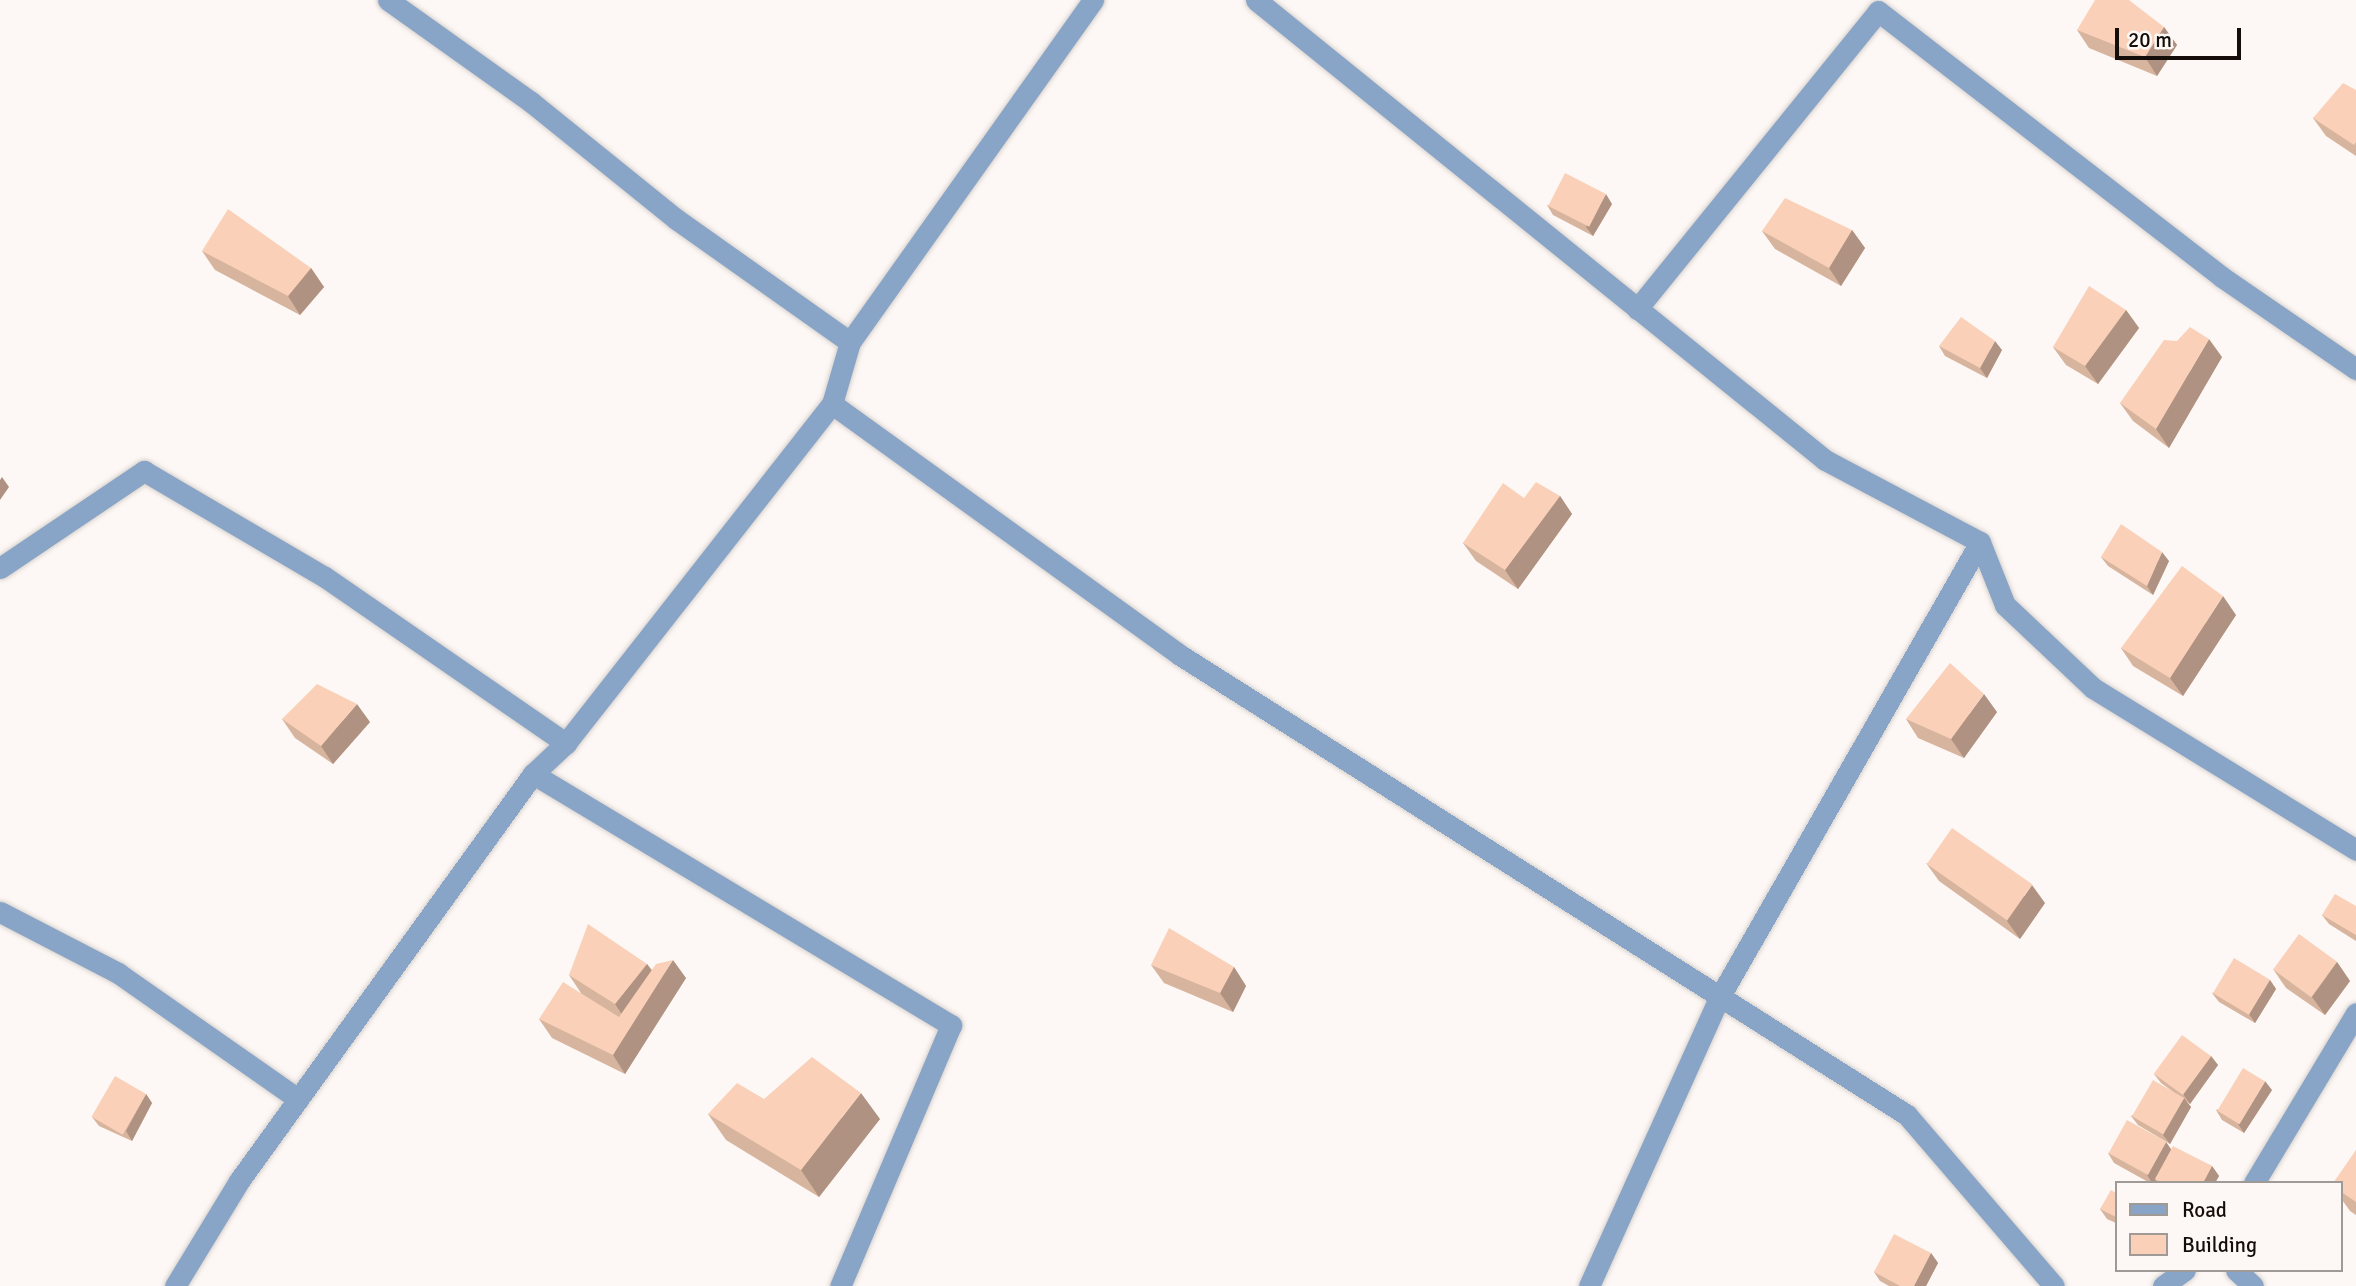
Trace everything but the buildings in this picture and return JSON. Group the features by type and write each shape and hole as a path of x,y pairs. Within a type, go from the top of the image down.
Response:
{"street":[{"path":"388,0 531,102 676,219 850,342"},
{"path":"175,1286 239,1181 534,774 566,743 832,404 850,342 1093,0"},
{"path":"1256,0 1825,460 1980,542 2005,605 2093,688 2356,850"},
{"path":"1637,309 1879,4 2222,276 2356,369"},
{"path":"832,404 1180,655 1907,1115 2054,1286"},
{"path":"0,568 144,471 325,577 566,743"},
{"path":"1589,1286 1719,998 1980,542"},
{"path":"534,774 951,1025 840,1286"},
{"path":"0,912 118,973 298,1099"},
{"path":"2255,1181 2356,1013"},
{"path":"2163,1286 2182,1272"},
{"path":"2238,1272 2253,1286"}]}
